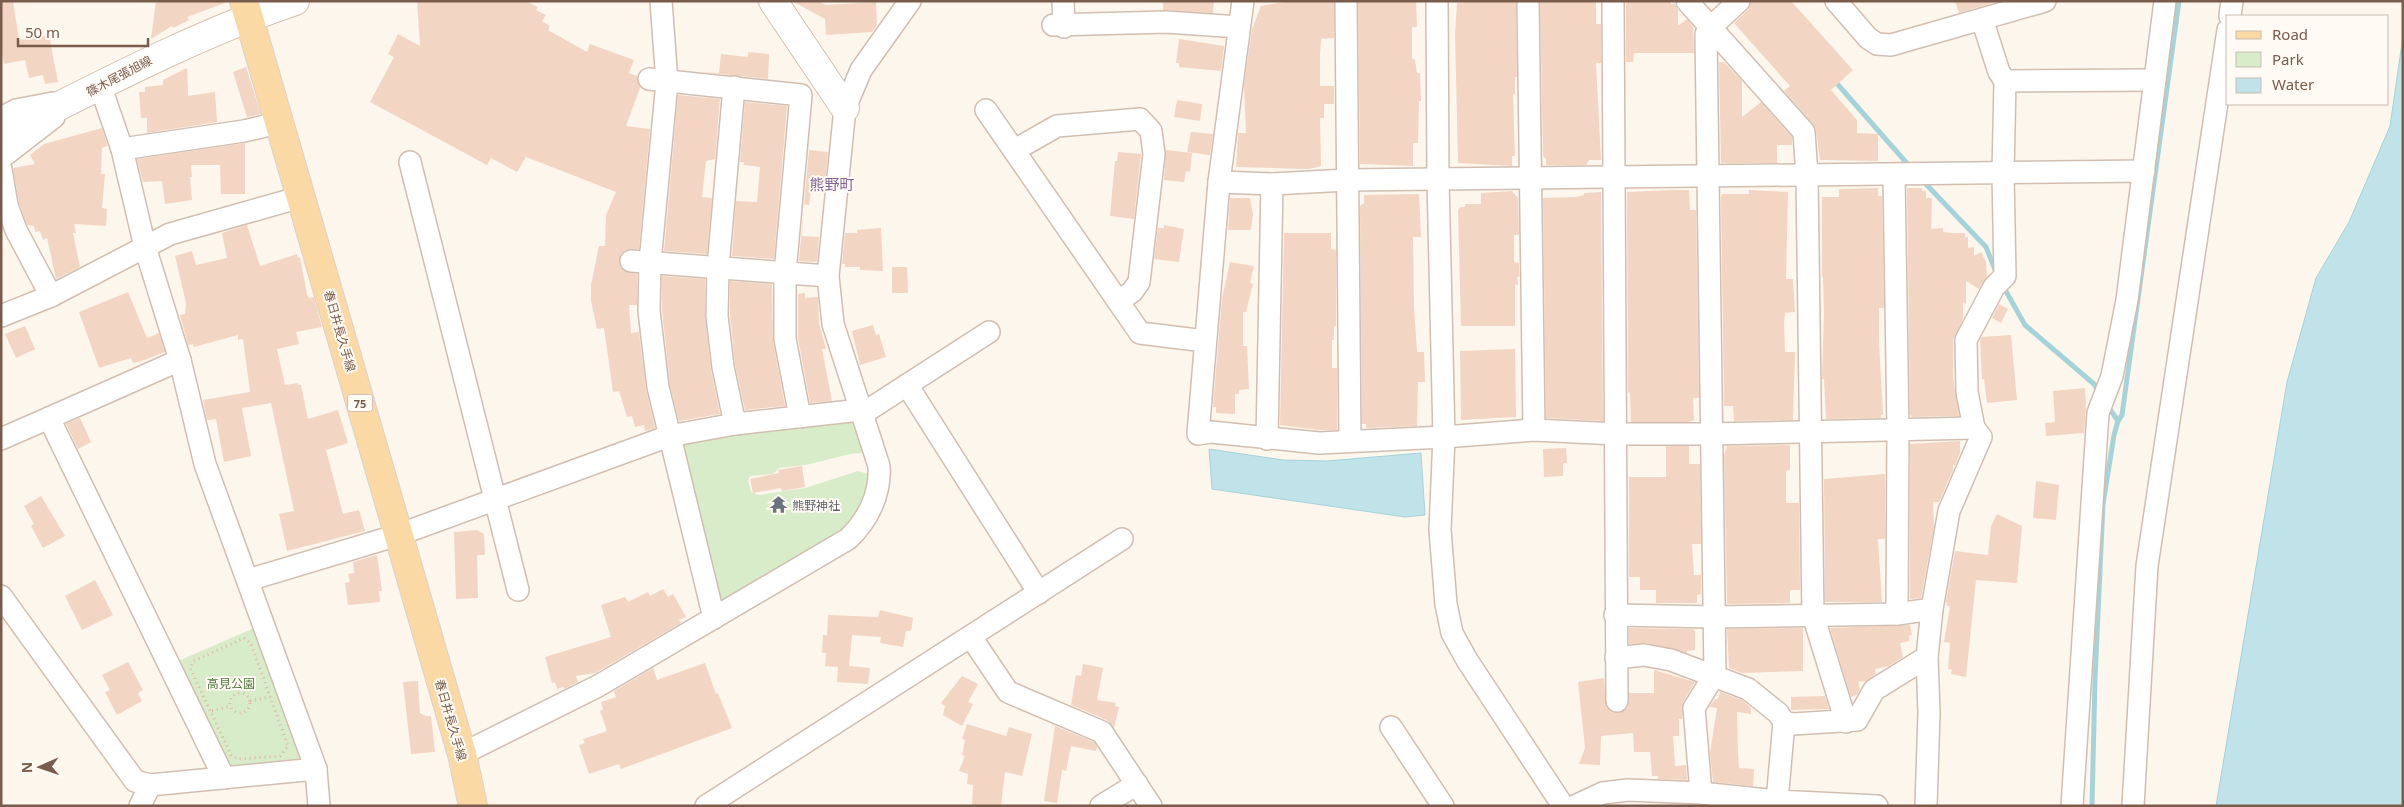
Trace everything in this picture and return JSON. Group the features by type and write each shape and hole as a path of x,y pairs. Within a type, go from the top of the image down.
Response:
{"main road":[{"name":"篠木尾張旭線","path":"6,127 89,91 246,9 295,1"},
{"path":"773,1 845,108"},
{"name":"春日井長久手線","path":"246,9 462,754 473,806"}],"street":[{"path":"661,1 658,81 641,262 658,387 714,618"},
{"path":"462,754 598,686 848,539 862,526 876,494 880,479 879,466 833,324 828,276 845,108 861,70 910,1"},
{"path":"1063,1 1059,26 1166,22 1239,27"},
{"path":"1243,1 1219,182 1198,434 1211,432 1319,443 1444,437 1534,430 1617,434 1711,434 1974,428"},
{"path":"1346,1 1346,180 1350,441"},
{"path":"1437,1 1438,180 1444,437 1440,530 1446,604 1452,633 1467,660 1563,806"},
{"path":"1528,1 1534,430"},
{"path":"1613,1 1612,178 1617,434 1615,615 1617,701"},
{"path":"1687,1 1804,132 1807,176 1813,616 1846,722"},
{"path":"1700,792 1694,708 1713,677 1714,617 1706,34 1739,1"},
{"path":"1836,1 1868,38 1877,44 1891,45 2045,1"},
{"path":"2072,806 2098,413 2112,376 2127,300 2165,1"},
{"path":"2230,15 2232,1"},
{"path":"1926,806 1929,713 1927,657 1932,608 1949,510 1981,437 1974,428 1967,392 1966,340 2000,281 2005,81 1999,72 1982,19"},
{"path":"2133,806 2148,566 2226,43"},
{"path":"2005,81 2155,80"},
{"path":"658,81 801,95 785,273 785,339 800,417"},
{"path":"734,87 718,267 717,316 723,367 735,424"},
{"path":"1,158 89,91 122,149 145,247 180,360 205,464 316,769 319,806"},
{"path":"986,110 1140,333 1205,341"},
{"path":"1015,150 1057,126 1140,119 1150,131 1154,154 1139,282 1132,292 1118,301"},
{"path":"122,149 244,131 278,123"},
{"path":"410,162 518,590"},
{"path":"1,169 7,205 16,230 51,296"},
{"path":"1219,182 1272,184 1346,180 2144,172"},
{"path":"1897,614 1898,430 1909,175"},
{"path":"1267,439 1272,184"},
{"path":"1,316 51,296 170,234 300,197"},
{"path":"641,262 828,276"},
{"path":"248,580 398,535 669,436 735,424 861,412 989,332"},
{"path":"1,439 180,360"},
{"path":"907,385 1039,593"},
{"path":"49,418 224,778"},
{"path":"706,806 1122,539"},
{"path":"1,596 135,782 150,785 316,769"},
{"path":"1615,615 1813,616 1897,614 1932,608"},
{"path":"971,637 1008,692 1102,732 1151,806"},
{"path":"1616,658 1654,656 1671,660 1748,690 1778,713 1784,722 1777,801"},
{"path":"1784,722 1846,722 1857,720 1874,690 1927,657"},
{"path":"1391,727 1443,806"},
{"path":"1101,806 1137,784"},
{"path":"140,806 150,785"},
{"path":"1575,806 1603,793 1628,790 1700,792 1777,801 1877,806"}],"path":[{"path":"244,638 251,644 288,746 280,756 238,759 231,755 211,711 190,668 194,661 244,638"},
{"path":"239,692 248,696 250,701 250,706 242,713 235,712 230,706 232,697 239,692"},
{"path":"250,701 278,694"},
{"path":"207,712 230,706"}],"green space":[{"name":"熊野神社","path":"855,418 863,453 850,454 806,465 779,468 773,474 750,476 748,480 751,492 759,495 805,488 858,471 868,474 870,477 868,498 844,532 723,601 719,599 680,453 682,440"},
{"name":"高見公園","path":"254,628 301,755 295,763 235,769 227,764 176,662"}],"water":[{"path":"2403,36 2403,806 2216,806 2287,382 2316,278 2349,222 2390,126"},
{"path":"1209,449 1283,460 1327,461 1421,453 1425,515 1405,517 1212,489"}],"building":[{"path":"1,1 13,1 19,40 49,35 58,82 45,84 43,75 29,78 25,60 4,64 1,47"},
{"path":"156,1 225,1 225,3 187,17 189,20 173,28 172,26 151,39"},
{"path":"417,1 526,1 538,7 536,10 546,15 542,21 550,26 548,30 587,52 590,44 634,60 629,73 637,76 640,88 626,126 650,129 639,249 625,250 619,261 624,271 637,274 637,305 629,305 631,333 639,332 646,389 655,428 645,431 644,425 635,427 632,416 627,417 619,391 613,392 604,328 597,329 591,301 591,285 599,246 605,246 606,215 616,192 526,157 517,172 491,158 487,165 370,102 394,57 388,54 398,34 420,46"},
{"path":"792,1 817,1 826,5 876,2 877,25 872,32 826,35 825,19"},
{"path":"1163,1 1214,1 1213,13 1163,10"},
{"path":"1289,1 1334,1 1334,38 1321,39 1320,86 1334,86 1334,104 1324,104 1324,118 1320,118 1321,166 1309,169 1236,167 1238,133 1246,133 1244,85 1252,29 1261,6"},
{"path":"1358,1 1416,1 1417,27 1412,27 1412,58 1415,60 1417,73 1420,73 1421,101 1419,101 1418,143 1413,143 1413,166 1360,164"},
{"path":"1516,1 1517,77 1515,77 1515,94 1513,94 1515,156 1512,156 1512,166 1458,163 1455,34 1457,3"},
{"path":"1540,1 1596,1 1596,24 1601,24 1601,63 1596,63 1601,160 1589,160 1586,165 1546,165 1546,159 1543,156"},
{"path":"1626,1 1671,1 1671,4 1675,4 1678,10 1678,26 1687,19 1693,27 1694,53 1634,53 1633,62 1626,62"},
{"path":"1751,1 1791,1 1853,70 1831,90 1857,120 1857,133 1878,134 1878,161 1820,160 1816,131 1813,124 1784,91 1790,86 1734,23 1748,10"},
{"path":"1955,1 1999,1 1959,13"},
{"path":"1179,39 1224,46 1221,71 1179,67 1179,63 1176,63"},
{"path":"748,52 769,54 768,79 701,72 719,73 721,54 748,57"},
{"path":"1719,62 1724,62 1742,81 1742,117 1761,102 1792,137 1792,145 1777,145 1777,163 1721,163"},
{"path":"246,67 261,114 247,117 233,72"},
{"path":"187,68 188,96 215,92 217,122 147,133 147,118 141,118 139,92 145,92 145,87 163,85 163,80"},
{"path":"678,95 720,99 715,159 706,161 702,197 712,198 707,254 664,251"},
{"path":"1177,100 1202,104 1200,121 1174,117"},
{"path":"745,102 787,106 774,259 732,256 736,201 757,202 760,167 744,165 744,162 740,162"},
{"path":"102,128 107,144 107,146 102,148 101,174 105,174 102,208 107,209 106,226 74,224 76,233 73,233 80,267 56,279 47,238 43,240 40,231 35,232 34,226 27,225 19,202 13,168 35,164 30,155 44,144"},
{"path":"1191,132 1213,134 1210,155 1187,152"},
{"path":"245,143 245,194 221,194 220,165 191,165 192,200 165,204 162,181 143,182 137,159"},
{"path":"809,150 828,152 824,192 811,191 809,205 804,204"},
{"path":"1166,150 1192,153 1190,172 1186,171 1184,182 1164,180"},
{"path":"1118,152 1141,154 1134,219 1110,216 1115,161 1117,161"},
{"path":"1878,188 1878,196 1882,196 1884,308 1879,308 1879,342 1883,415 1881,415 1881,418 1826,419 1824,379 1822,379 1824,312 1822,197 1839,197 1839,189"},
{"path":"1907,188 1922,188 1922,191 1926,191 1926,198 1932,198 1931,229 1943,228 1943,232 1965,233 1965,237 1968,237 1968,248 1974,247 1974,256 1981,252 1986,262 1987,277 1979,289 1966,281 1966,304 1963,302 1963,319 1953,340 1953,377 1959,416 1912,417 1910,414"},
{"path":"1689,190 1690,210 1696,210 1699,398 1693,398 1694,420 1689,422 1631,422 1630,392 1628,393 1627,192"},
{"path":"1749,190 1788,192 1786,279 1793,279 1795,312 1785,313 1784,322 1785,352 1795,352 1793,420 1734,421 1733,406 1724,406 1721,199 1722,194 1749,194"},
{"path":"1512,191 1518,198 1519,235 1514,235 1514,262 1519,263 1518,285 1515,284 1515,326 1461,326 1458,210 1460,207 1465,207 1465,204 1481,204 1481,193"},
{"path":"1601,192 1603,421 1546,418 1543,198 1576,197 1584,195 1584,193"},
{"path":"1419,194 1421,237 1413,237 1414,307 1417,352 1424,352 1425,382 1418,382 1417,426 1366,428 1366,424 1362,424 1360,206 1364,203 1364,195"},
{"path":"1230,198 1250,198 1253,214 1251,230 1228,230"},
{"path":"804,209 802,236 819,237 817,261 814,262 799,261"},
{"path":"247,225 260,266 297,254 298,258 300,257 307,294 309,298 314,297 322,327 296,332 299,344 277,349 285,385 298,383 298,385 301,385 308,419 338,410 348,443 326,450 343,514 359,510 365,531 287,551 279,514 294,511 271,403 242,408 251,456 224,462 216,419 207,420 203,400 250,392 243,339 238,340 238,335 194,347 193,344 188,345 180,315 185,314 186,303 175,256 192,251 196,265 227,258 222,233"},
{"path":"1164,225 1184,229 1179,262 1154,259 1158,228 1164,228"},
{"path":"881,228 883,271 860,270 860,267 845,267 845,264 842,264 845,233 857,233 857,230"},
{"path":"1284,233 1331,233 1331,249 1336,250 1336,326 1334,326 1334,340 1332,340 1332,368 1337,368 1337,430 1319,430 1280,425"},
{"path":"1230,262 1254,266 1250,283 1253,284 1246,312 1243,312 1243,346 1247,346 1249,389 1239,390 1239,394 1235,394 1235,414 1216,413 1216,407 1213,407 1222,298"},
{"path":"892,267 907,267 908,293 892,293"},
{"path":"662,276 705,279 705,317 711,370 720,414 679,421 670,385 662,310"},
{"path":"730,281 772,284 773,341 785,406 745,410 735,365 730,315"},
{"path":"128,292 147,338 159,333 165,352 142,361 133,363 131,358 99,368 79,312"},
{"path":"805,293 805,298 818,297 819,323 826,349 822,349 832,401 810,403 798,338 798,294"},
{"path":"1999,304 2008,309 2001,323 1992,318"},
{"path":"873,325 876,335 879,334 886,357 860,365 852,331"},
{"path":"25,326 35,349 16,358 5,334"},
{"path":"2011,335 2017,400 1987,403 1984,379 1982,379 1980,340 1982,337"},
{"path":"1515,349 1516,417 1461,420 1460,351"},
{"path":"2085,388 2084,433 2046,436 2045,423 2055,422 2053,391"},
{"path":"80,418 91,442 78,449 66,424"},
{"path":"1960,441 1960,453 1955,465 1953,465 1953,470 1939,502 1933,502 1934,527 1921,598 1910,599 1910,444"},
{"path":"1790,445 1790,470 1786,471 1786,503 1799,503 1800,590 1790,590 1790,603 1727,604 1724,455 1727,446"},
{"path":"1666,446 1689,446 1689,464 1700,464 1701,544 1692,544 1694,575 1701,575 1701,594 1697,595 1697,603 1656,603 1656,590 1640,590 1640,577 1629,577 1629,477 1666,477"},
{"path":"1566,448 1567,463 1563,463 1563,476 1544,477 1543,449"},
{"path":"802,466 805,487 782,491 781,488 753,493 750,479 779,473 778,470"},
{"path":"1885,474 1885,539 1878,539 1882,602 1825,602 1824,479"},
{"path":"2036,481 2059,485 2056,520 2033,518"},
{"path":"41,496 65,536 43,548 31,526 34,524 24,506"},
{"path":"1997,514 2022,526 2017,583 1976,580 1966,677 1951,674 1952,670 1948,669 1950,643 1944,642 1950,606 1947,606 1946,601 1955,551 1988,555 1991,526"},
{"path":"477,530 484,534 485,555 477,555 478,598 456,599 454,532"},
{"path":"377,555 382,591 379,591 380,602 348,605 345,583 350,582 348,574 354,573 353,562"},
{"path":"95,580 113,615 82,630 65,596"},
{"path":"663,589 668,597 673,594 686,617 679,620 681,623 595,673 576,676 578,682 564,689 563,687 557,689 555,682 552,683 545,657 611,637 601,605 625,597 628,602 648,592 650,596"},
{"path":"880,610 913,618 911,631 906,631 903,647 880,643 881,637 852,635 849,666 870,668 868,684 837,682 838,667 825,666 826,653 822,653 823,635 827,635 828,615 878,617"},
{"path":"1910,625 1912,635 1909,636 1909,641 1900,643 1903,657 1889,666 1875,669 1876,674 1866,681 1858,682 1860,689 1857,695 1851,697 1830,628"},
{"path":"1629,628 1693,629 1695,631 1695,650 1687,651 1687,653 1646,643 1629,644"},
{"path":"1803,628 1803,671 1742,673 1729,668 1727,629"},
{"path":"128,662 143,690 138,693 142,701 117,715 105,692 110,690 102,675"},
{"path":"705,663 716,694 718,693 732,728 621,769 619,764 589,774 579,745 585,743 583,739 607,731 600,711 603,709 601,702 616,697 614,691 653,668 657,680"},
{"path":"1083,664 1103,668 1097,700 1116,703 1115,706 1119,707 1114,728 1107,720 1071,705 1076,675 1081,676"},
{"path":"1654,670 1695,682 1683,702 1682,719 1679,719 1679,736 1673,736 1675,766 1686,765 1687,780 1658,779 1658,776 1652,776 1650,752 1634,752 1633,733 1601,736 1600,765 1579,764 1585,748 1578,682 1604,678 1606,707 1611,712 1618,713 1628,708 1629,693 1654,693"},
{"path":"962,676 978,684 968,702 973,704 962,726 943,715 945,706 941,703"},
{"path":"418,681 420,713 431,716 435,752 411,754 403,682"},
{"path":"1720,692 1742,700 1751,708 1751,714 1737,712 1738,752 1739,768 1754,769 1753,786 1713,782 1710,753 1717,708 1709,707 1715,699 1718,699"},
{"path":"1825,696 1829,709 1791,710 1791,697"},
{"path":"967,724 1006,736 1009,727 1032,734 1022,776 1005,772 1001,806 972,806 973,785 967,784 968,774 959,771 965,756 962,755 965,740 962,739"},
{"path":"1055,726 1094,742 1097,747 1096,751 1071,746 1066,771 1062,770 1057,803 1044,801"}],"waterway":[{"path":"2092,806 2095,679 2103,504 2114,435 2122,415 2179,1"},
{"path":"1833,79 1911,168"},
{"path":"1922,180 1986,247 1996,272"},
{"path":"2003,286 2025,325 2094,384 2100,393"},
{"path":"2107,405 2118,421"}],"place":[{"name":"熊野神社","path":"778,505"}],"district":[{"name":"熊野町","path":"832,184"}]}
